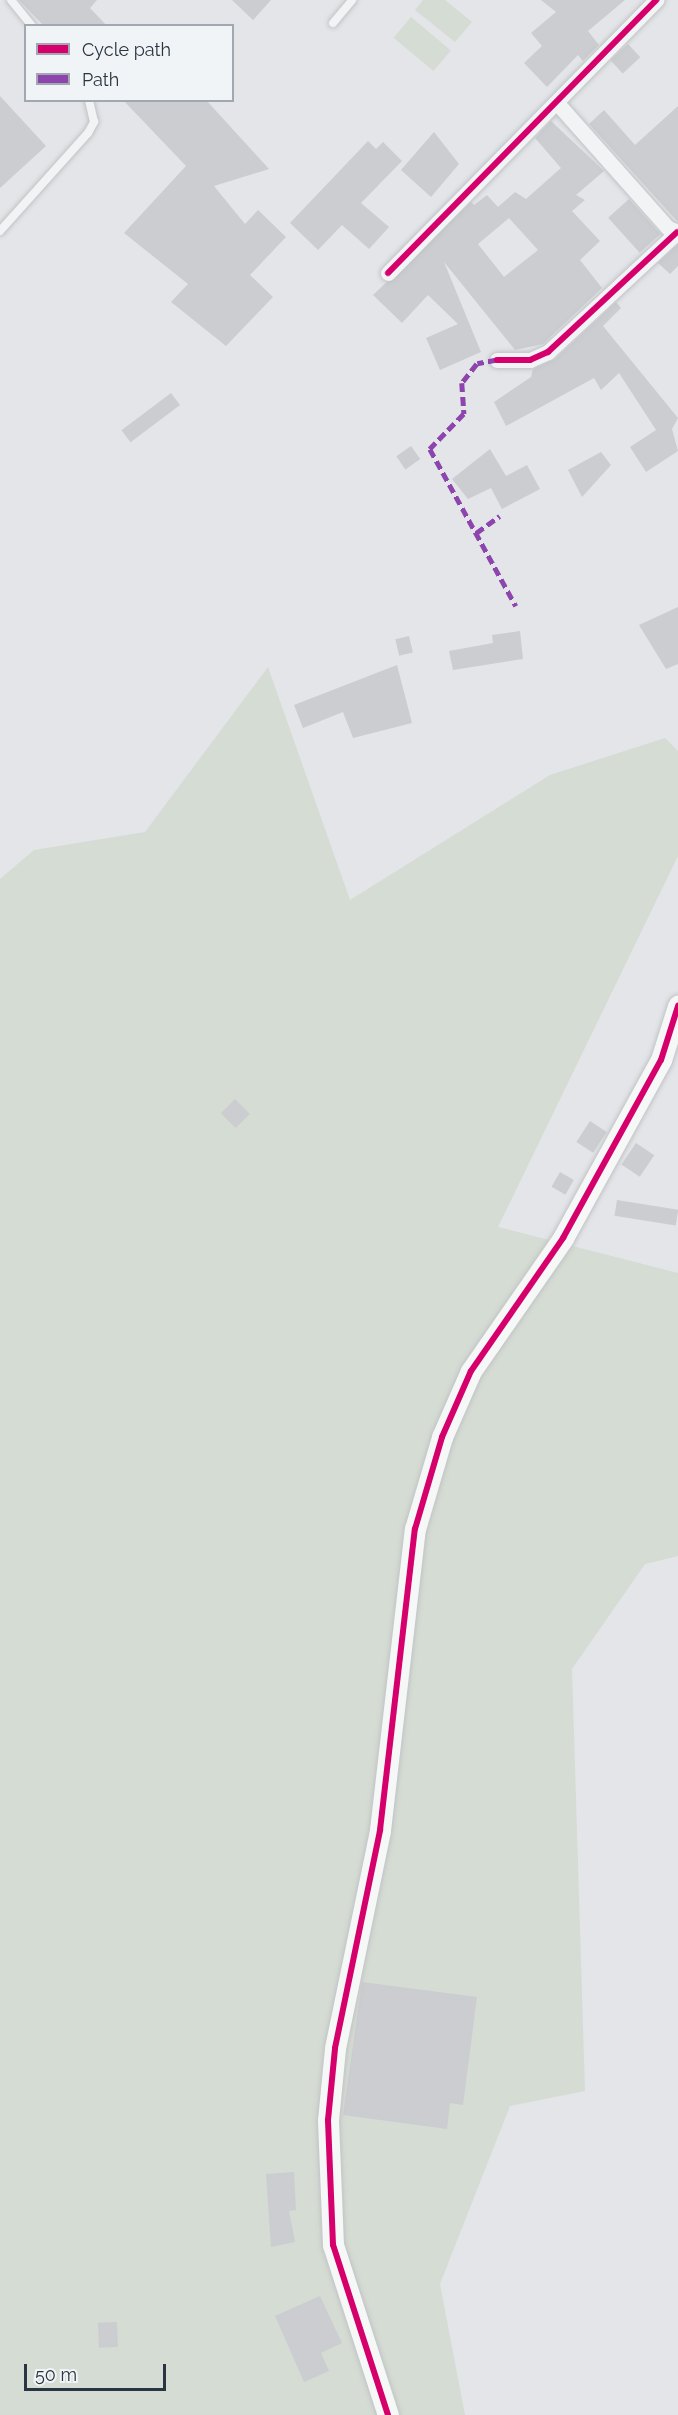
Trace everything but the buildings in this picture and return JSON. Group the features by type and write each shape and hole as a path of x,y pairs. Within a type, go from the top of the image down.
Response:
{"street":[{"path":"388,273 557,104 656,0"},
{"path":"497,360 530,360 548,352 677,232 557,104"},
{"path":"388,2415 333,2245 328,2120 335,2048 380,1830 415,1529 442,1437 471,1371 563,1238 661,1060 678,1006"}],"lane":[{"path":"11,0 30,24"},
{"path":"333,23 352,0"},
{"path":"0,231 88,133 94,122 89,102"}],"shaded area":[{"path":"423,0 445,0 472,22 455,42 415,10"},
{"path":"411,17 451,50 433,71 394,38"},
{"path":"268,667 350,900 550,775 665,738 678,751 678,856 498,1227 678,1273 678,1556 645,1564 572,1669 585,2091 510,2106 440,2284 465,2415 0,2415 0,879 34,850 145,832"}],"marked path":[{"path":"497,360 477,364 462,383 464,414 430,449 516,606"},
{"path":"476,533 499,516"}],"cycle path":[{"path":"388,273 656,0"},
{"path":"497,360 530,360 548,352 677,232"},
{"path":"388,2415 333,2245 328,2120 335,2048 380,1830 415,1529 442,1437 471,1371 563,1238 661,1060 678,1006"}]}
